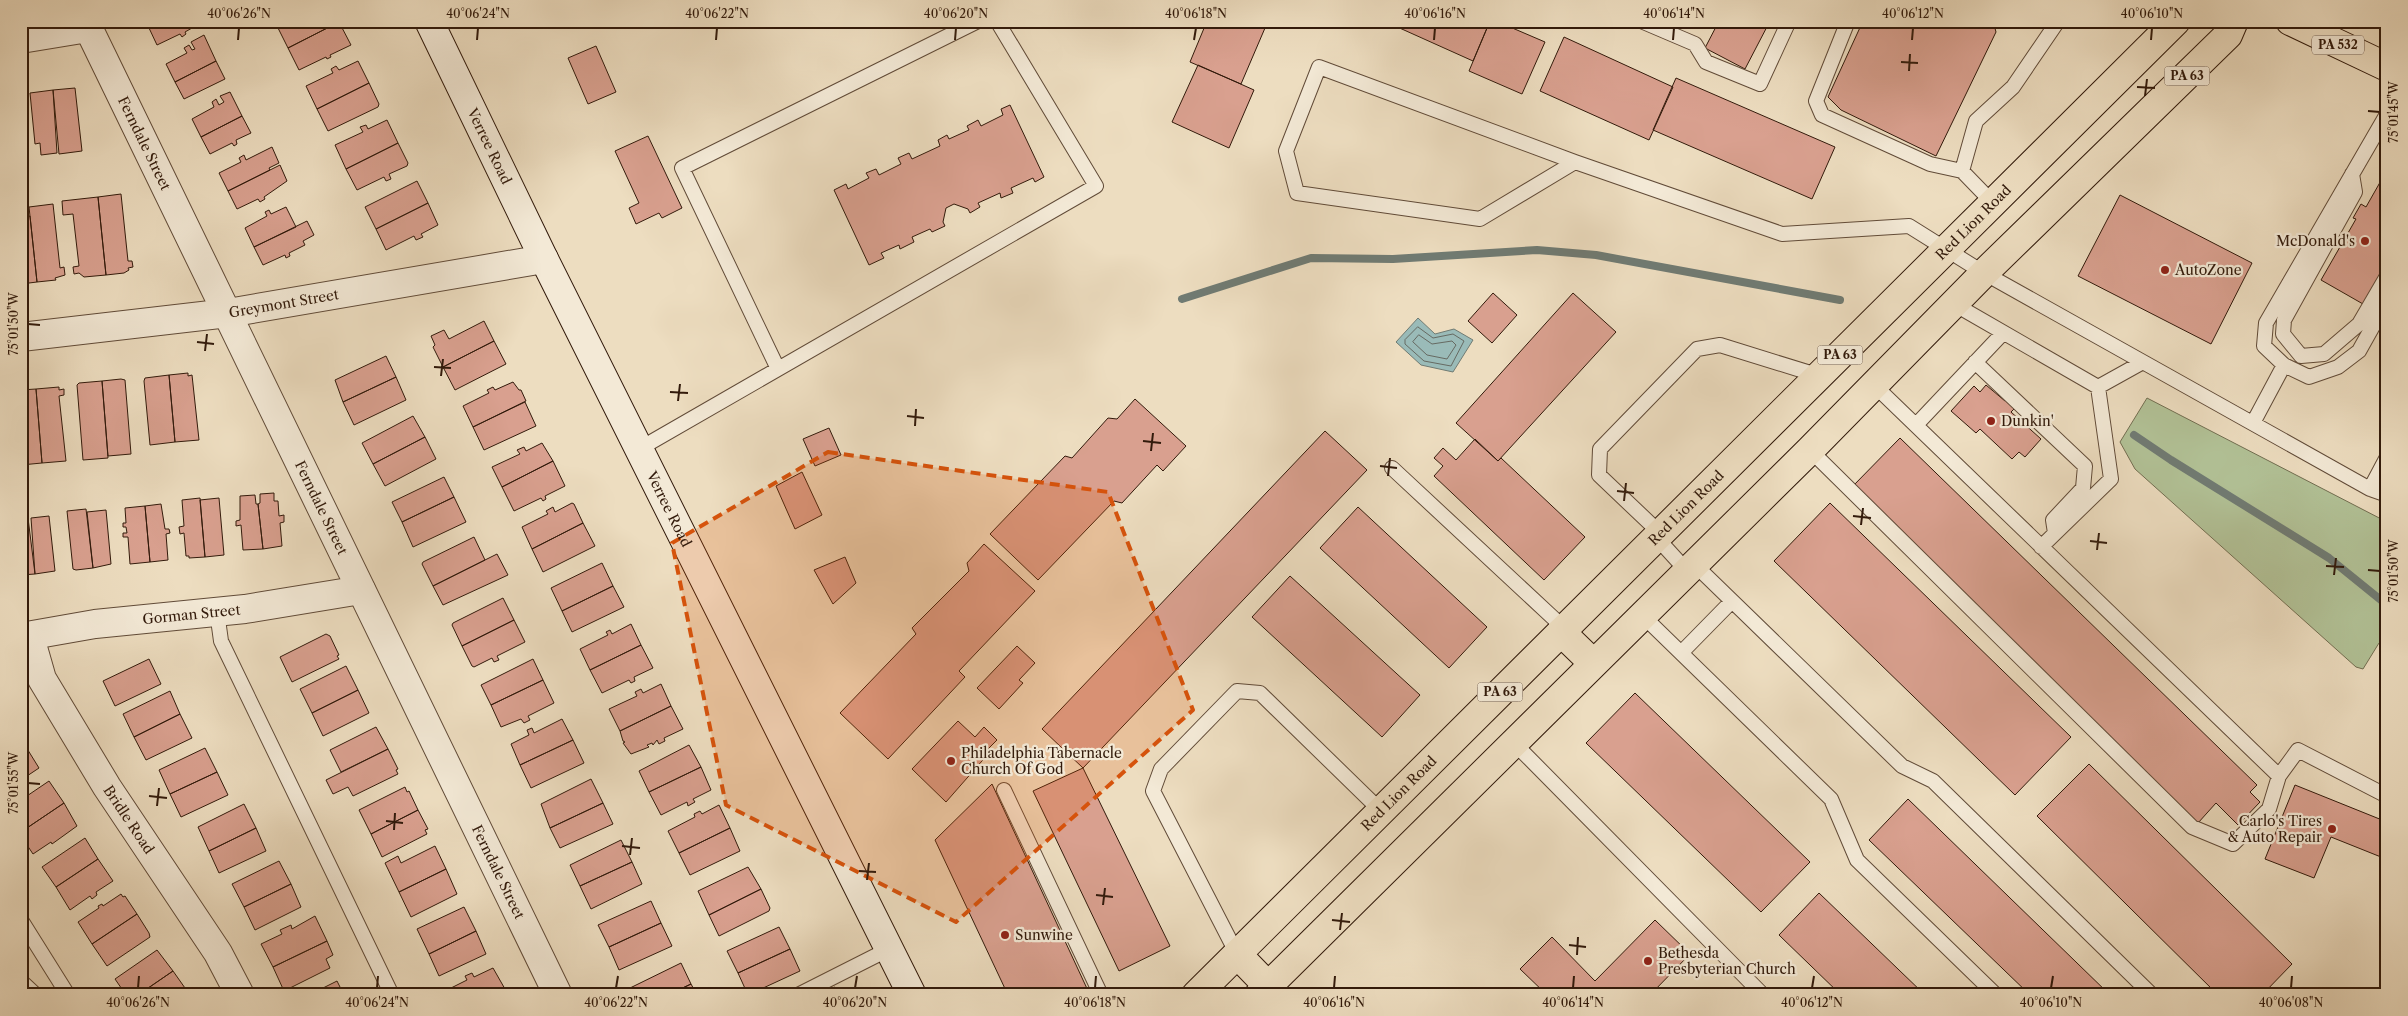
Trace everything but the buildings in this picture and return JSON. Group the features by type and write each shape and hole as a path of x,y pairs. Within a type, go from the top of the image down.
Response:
{"main road":[{"name":"Red Lion Road","path":"1196,995 2176,21"},
{"name":"PA 63","path":"1264,990 1810,450 1984,273 2228,35 2234,21"},
{"name":"PA 532","path":"2290,21 2387,67"},
{"path":"1563,630 1593,663"},
{"path":"1232,959 1264,990"}],"street":[{"name":"Verree Road","path":"429,21 544,259 912,995"},
{"path":"21,39 86,25"},
{"name":"Ferndale Street","path":"86,25 228,313 558,995"},
{"name":"Greymont Street","path":"21,337 228,313 544,259"},
{"name":"Gorman Street","path":"26,637 95,624 217,612 362,590"},
{"name":"Bridle Road","path":"26,637 42,679 107,787 218,953 240,995"}],"lane":[{"path":"778,369 682,168 978,21"},
{"path":"639,449 1096,186 997,21"},
{"path":"1641,21 1696,44 1706,62 1760,84 1789,21"},
{"path":"1848,21 1816,101 1822,115 1930,164 1962,171 1993,203"},
{"path":"1962,171 1976,120 2013,87 2058,21"},
{"path":"1576,162 1480,219 1297,193 1286,151 1319,67 1576,162 1782,234 1909,226 1984,273 2370,489 2387,495"},
{"path":"2387,114 2381,138 2352,174 2266,323 2264,346 2284,365 2309,377 2338,367 2359,351 2387,301"},
{"path":"2352,174 2356,192 2284,320 2283,334 2301,356 2324,354 2359,324 2387,276"},
{"path":"1954,304 2098,387"},
{"path":"1916,425 2003,333"},
{"path":"1820,376 1720,345 1698,349 1600,449 1599,475 1690,568 1732,601 1902,766 1933,781 2152,995"},
{"path":"1975,362 2085,466 2083,488 2053,520 2055,533"},
{"path":"2098,387 2143,362"},
{"path":"2253,423 2284,365"},
{"path":"1874,385 2279,776"},
{"path":"2041,547 2110,479 2098,387"},
{"path":"1810,450 2192,827 2233,844 2269,809 2279,776 2298,750 2387,796"},
{"path":"2370,489 2387,457"},
{"path":"1392,468 1563,630"},
{"path":"1681,653 1732,601"},
{"path":"217,612 221,641 392,995"},
{"path":"1642,615 1831,799 1857,860 1996,995"},
{"path":"1232,959 1153,791 1161,769 1237,691 1260,693 1381,810"},
{"path":"1513,742 1763,995"},
{"path":"1004,790 1101,995"},
{"path":"21,920 68,995"},
{"path":"798,995 889,949"},
{"path":"21,981 36,995"}],"highlighted area":[{"path":"828,452 1108,492 1193,710 956,922 726,805 672,543"}],"green space":[{"path":"2147,398 2387,522 2387,649 2379,643 2363,669 2356,667 2135,469 2120,442"}],"water":[{"path":"1418,318 1435,334 1454,329 1473,340 1453,372 1421,365 1396,342"}],"waterway":[{"path":"1182,299 1311,258 1393,259 1537,250 1596,255 1840,300"},
{"path":"2134,435 2329,558 2387,605"}],"place":[{"name":"McDonald's","path":"2365,241"},
{"name":"AutoZone","path":"2165,270"},
{"name":"Dunkin'","path":"1991,421"},
{"name":"Philadelphia Tabernacle Church Of God","path":"951,761"},
{"name":"Carlo's Tires & Auto Repair","path":"2332,829"},
{"name":"Sunwine","path":"1005,935"},
{"name":"Bethesda Presbyterian Church","path":"1648,961"}]}
